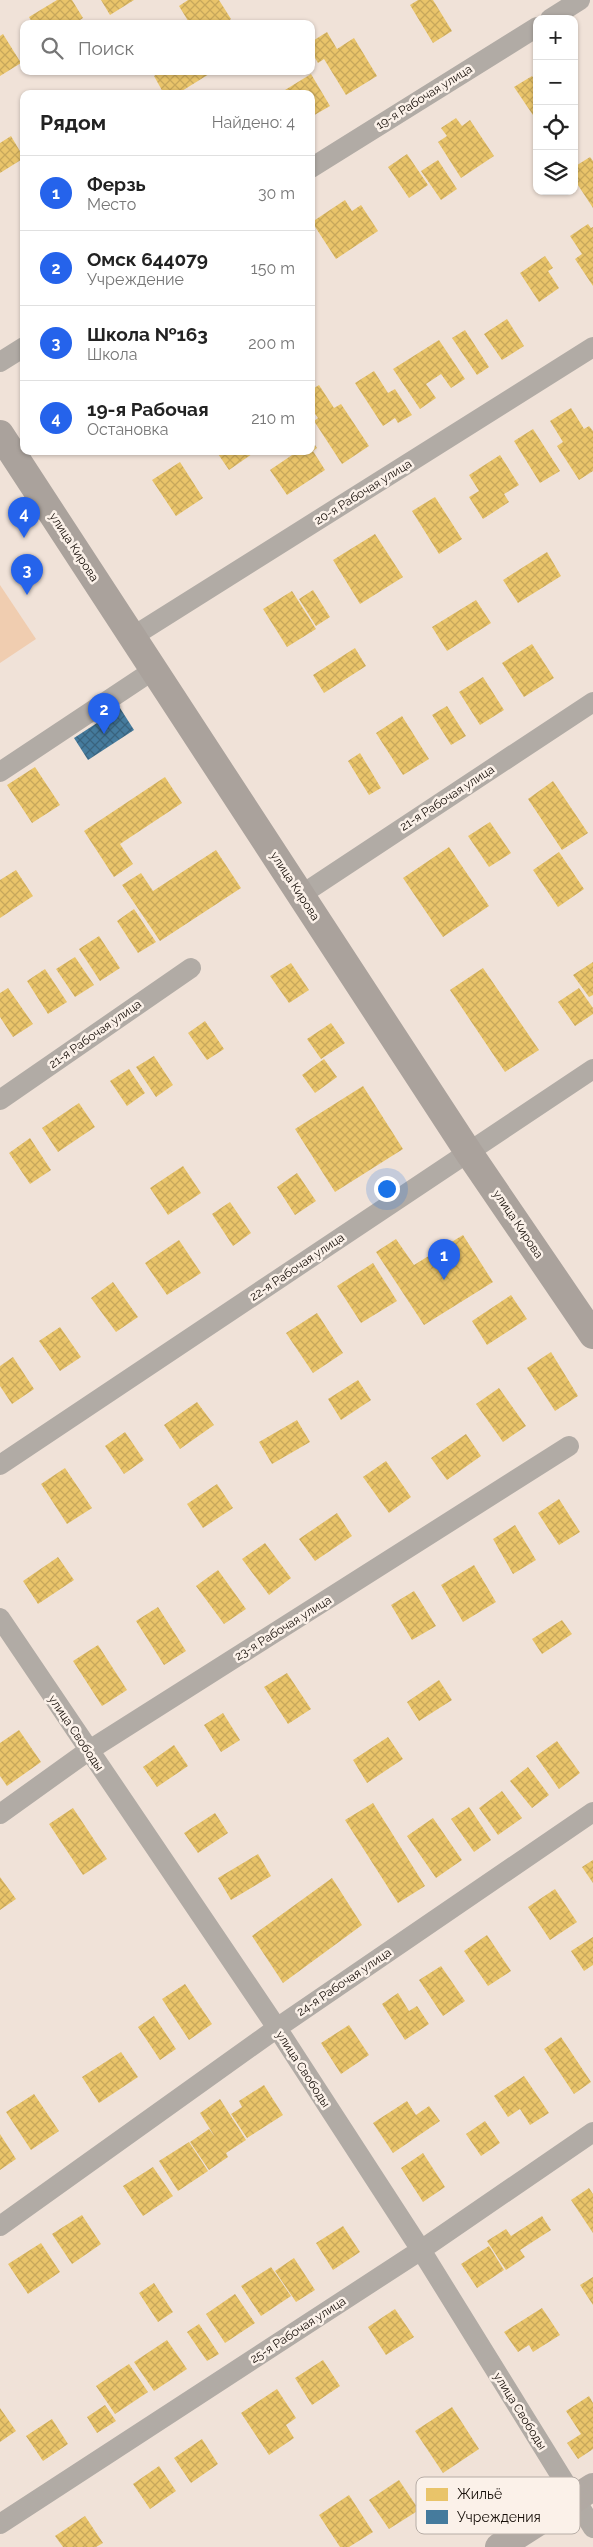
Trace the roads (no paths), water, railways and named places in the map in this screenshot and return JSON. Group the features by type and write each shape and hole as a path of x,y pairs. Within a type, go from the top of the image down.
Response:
{"main road":[{"name":"улица Кирова","path":"0,434 469,1152 593,1335"},
{"path":"499,2547 519,2534"}],"street":[{"path":"556,15 580,0"},
{"name":"19-я Рабочая улица","path":"315,166 533,29"},
{"name":"20-я Рабочая улица","path":"132,637 593,346"},
{"path":"0,362 20,350"},
{"path":"0,772 155,669"},
{"name":"21-я Рабочая улица","path":"301,895 593,702"},
{"name":"21-я Рабочая улица","path":"0,1100 191,968"},
{"name":"22-я Рабочая улица","path":"0,1464 593,1069"},
{"name":"23-я Рабочая улица","path":"0,1814 88,1752 569,1446"},
{"name":"улица Свободы","path":"0,1618 88,1752 277,2028 421,2250 572,2477"},
{"name":"24-я Рабочая улица","path":"0,2226 277,2028 593,1812"},
{"name":"25-я Рабочая улица","path":"0,2524 421,2250 593,2132"},
{"name":"улица Свободы","path":"583,2493 593,2528"}],"place":[{"name":"19-я Рабочая","path":"24,538"},
{"name":"Школа №163","path":"27,595"},
{"name":"Омск 644079","path":"104,734"},
{"name":"Ферзь","path":"444,1280"}]}
